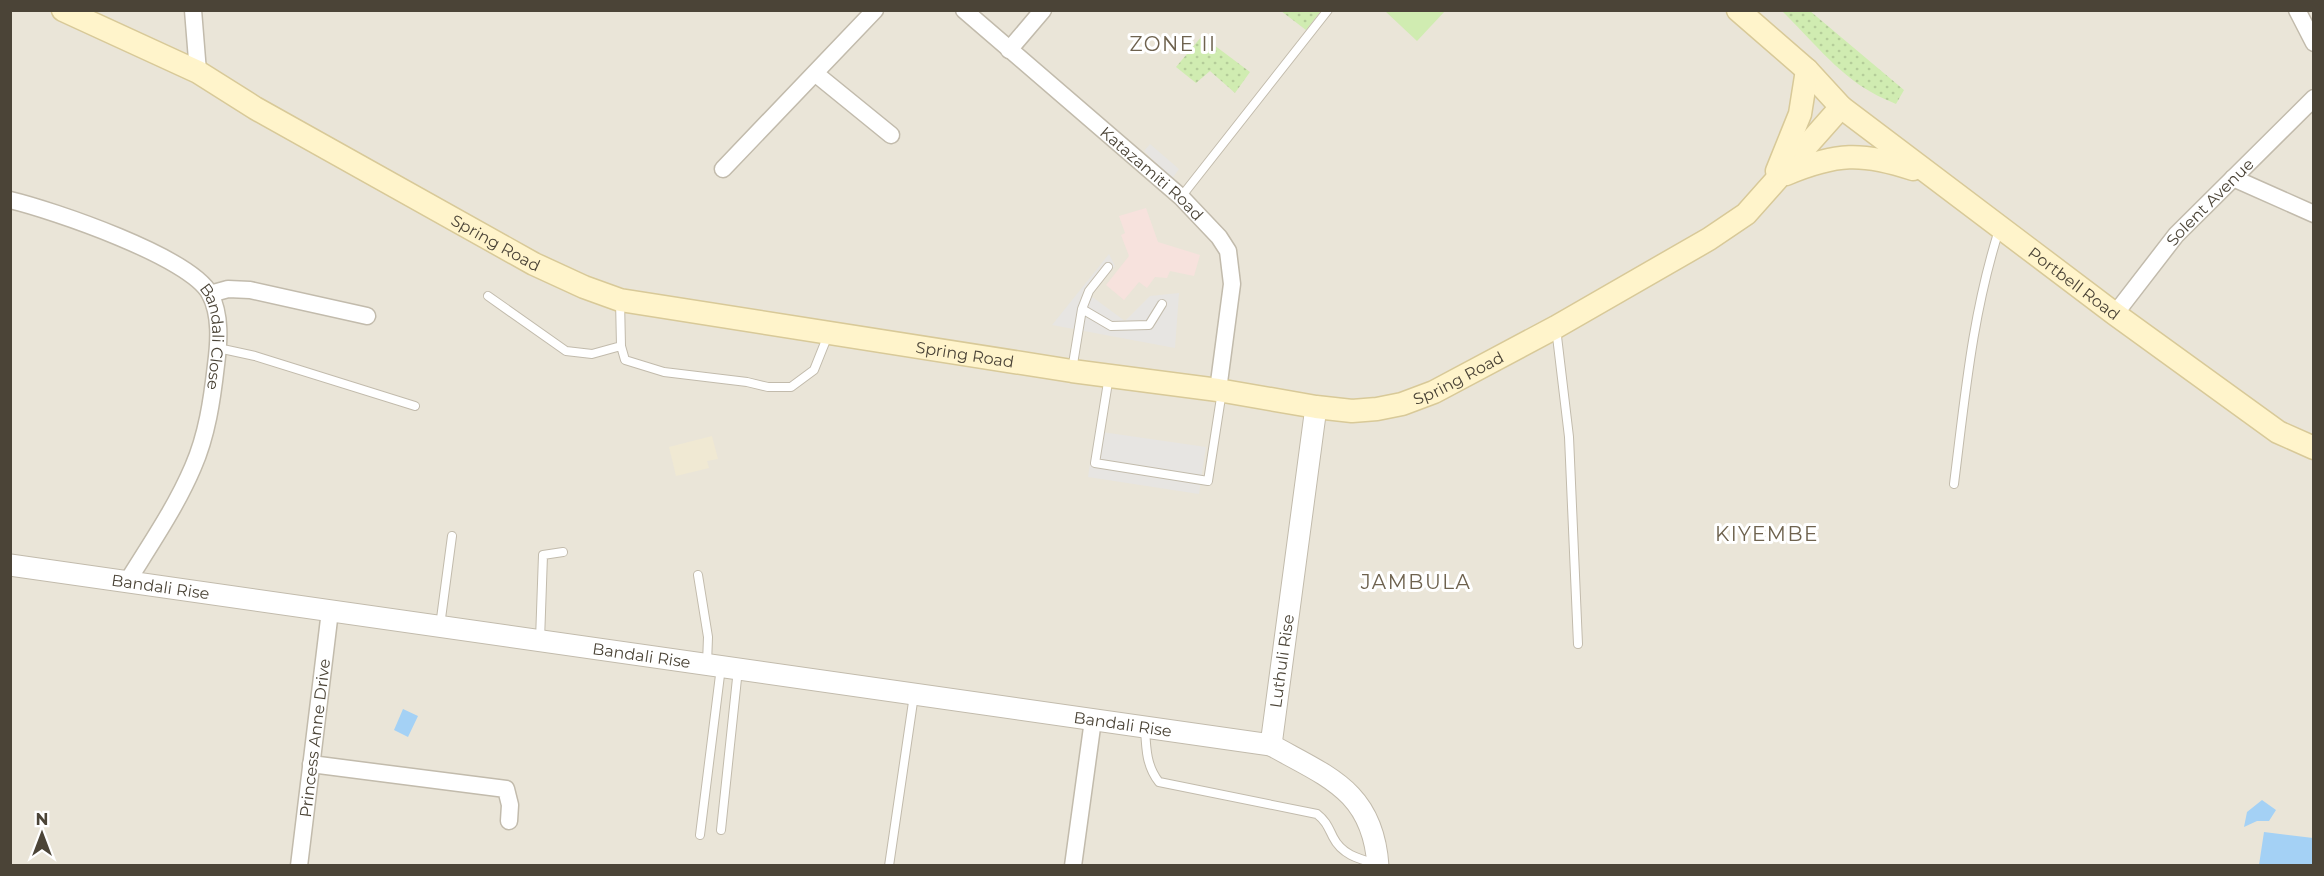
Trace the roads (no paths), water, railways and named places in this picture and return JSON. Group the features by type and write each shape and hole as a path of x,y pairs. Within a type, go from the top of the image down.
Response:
{"main road":[{"name":"Spring Road","path":"63,10 198,72 255,108 534,264 584,287 620,300 1072,371 1220,390 1352,411 1402,404 1434,392 1556,327 1709,238 1746,214 1841,107"},
{"name":"Portbell Road","path":"1738,10 1807,70 1841,107 2115,314 2278,432 2313,448"},
{"path":"1775,183 1800,114 1807,70"},
{"path":"1775,183 1827,160 1862,156 1885,160 1932,175"}],"street":[{"path":"194,10 198,72"},
{"path":"723,169 875,10"},
{"name":"Katazamiti Road","path":"964,10 1180,197 1219,237 1231,264 1232,284 1220,390"},
{"path":"1009,50 1043,10"},
{"path":"2297,10 2313,43"},
{"path":"816,74 891,135"},
{"name":"Solent Avenue","path":"2115,314 2176,235 2313,98"},
{"path":"2233,178 2313,214"},
{"name":"Bandali Close","path":"10,200 106,233 168,260 196,277 210,294 219,327 209,415 193,468 127,582"},
{"path":"210,294 228,289 250,290 367,316"},
{"name":"Luthuli Rise","path":"1271,745 1316,407"},
{"name":"Bandali Rise","path":"10,565 1271,745"},
{"name":"Princess Anne Drive","path":"299,866 330,611"},
{"path":"1073,866 1093,720"},
{"path":"1271,745 1335,780 1356,799 1376,846 1378,865"},
{"path":"311,764 506,789 510,805 508,821"}],"lane":[{"path":"1180,197 1328,10"},
{"path":"1954,484 1973,330 1986,269 2000,226"},
{"path":"1072,371 1082,309 1089,291 1108,267"},
{"path":"488,296 566,351 592,354 621,346"},
{"path":"620,300 621,346 625,360 663,372 747,382 768,387 791,387 814,370 829,333"},
{"path":"1082,309 1111,326 1149,325 1162,304"},
{"path":"1556,327 1569,437 1578,644"},
{"path":"218,348 255,356 415,406"},
{"path":"1109,375 1095,463 1208,481 1220,390"},
{"path":"440,626 452,536"},
{"path":"540,641 543,555 563,552"},
{"path":"698,575 708,637 722,667 721,830"},
{"path":"700,835 722,667"},
{"path":"889,866 914,694"},
{"path":"1145,727 1146,754 1153,774 1159,782 1317,814 1327,822 1334,839 1344,853 1378,865"}],"water":[{"path":"403,709 418,716 408,737 394,730"},
{"path":"2262,800 2276,810 2269,821 2257,821 2244,827 2247,812"},
{"path":"2264,832 2313,838 2313,865 2259,865"}],"district":[{"name":"ZONE II","path":"1173,44"},
{"name":"KIYEMBE","path":"1767,534"},
{"name":"JAMBULA","path":"1416,582"}]}
